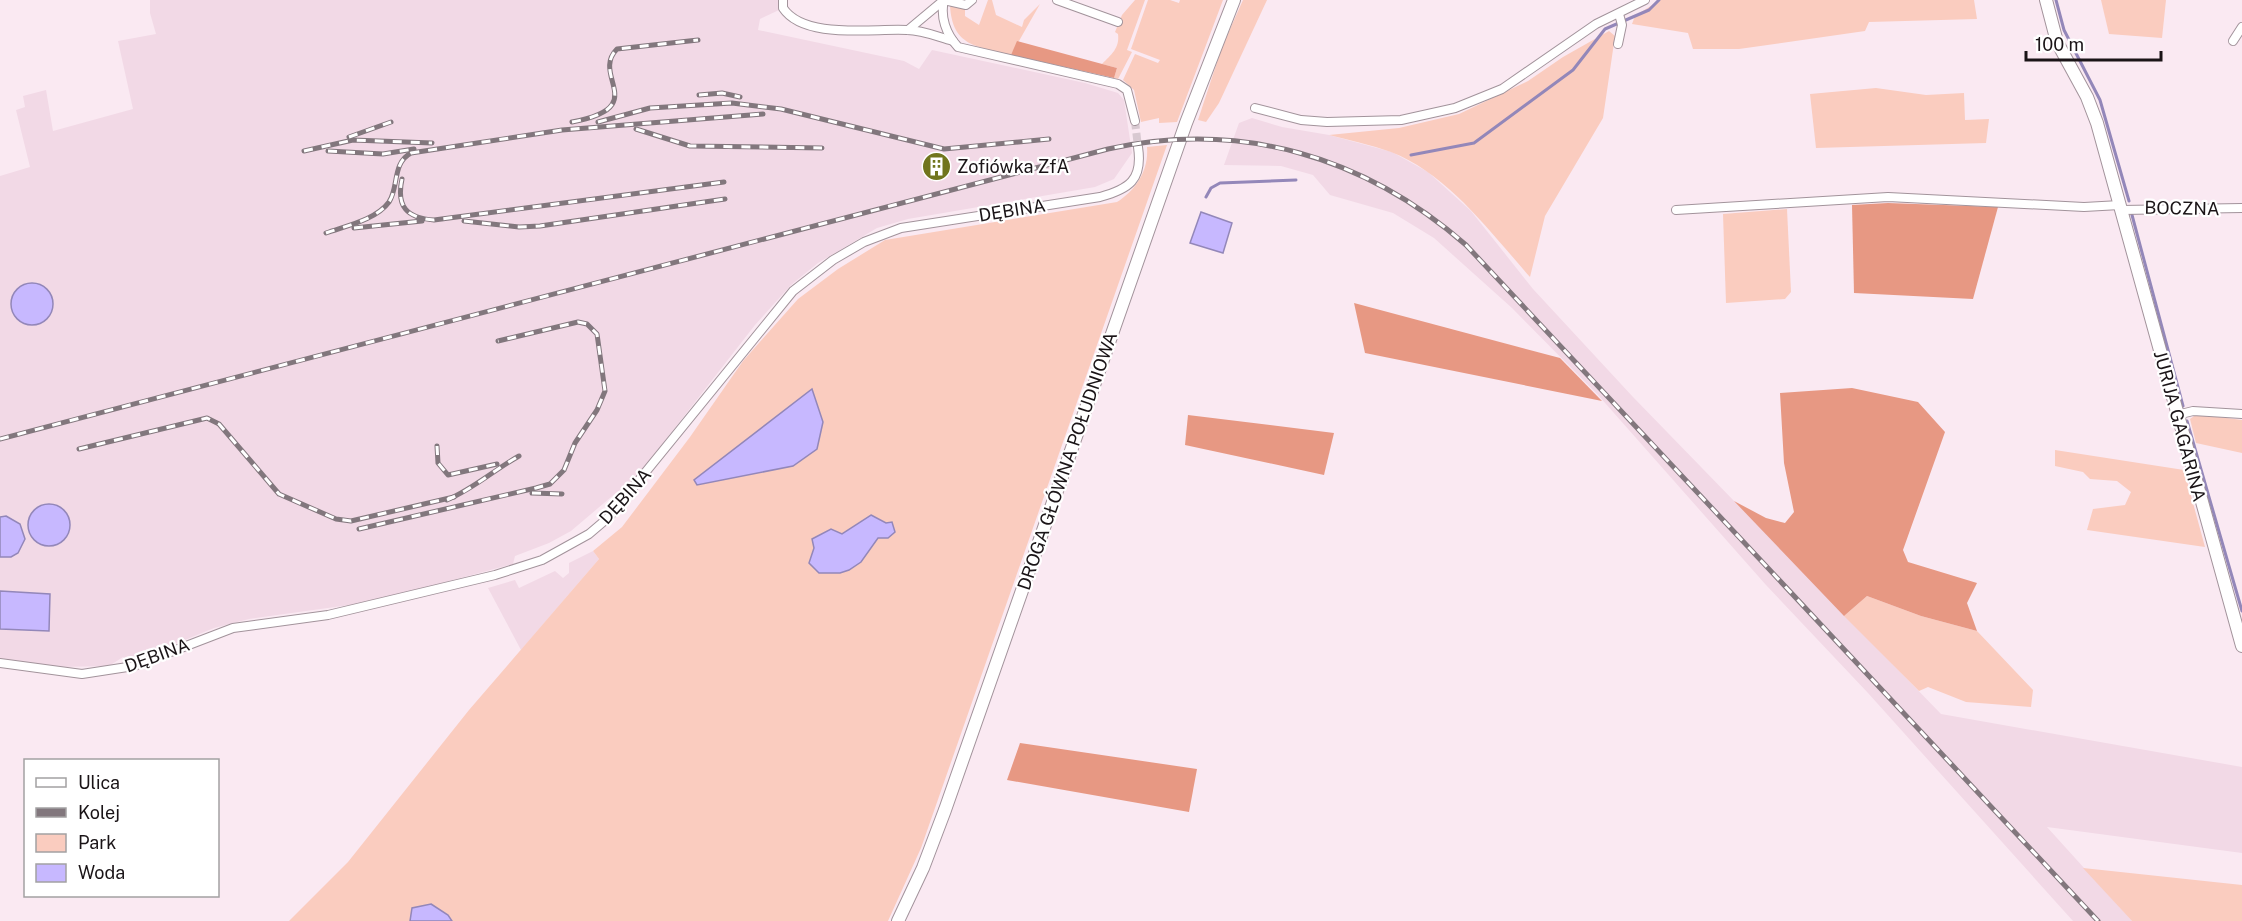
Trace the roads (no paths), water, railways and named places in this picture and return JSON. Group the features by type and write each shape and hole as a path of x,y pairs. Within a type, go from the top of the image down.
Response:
{"main road":[{"name":"DROGA GŁÓWNA POŁUDNIOWA","path":"898,921 923,868 945,810 1186,123 1234,0"},
{"name":"JURIJA GAGARINA","path":"2046,0 2057,42 2093,110 2242,646"}],"street":[{"path":"783,0 783,8 796,21 837,30 908,30 953,41 968,51 1118,84 1127,90 1135,122"},
{"path":"908,30 944,0"},
{"path":"944,0 966,5 972,0"},
{"path":"944,0 942,12 953,41"},
{"path":"1057,0 1118,22"},
{"path":"1255,108 1301,120 1327,122 1401,120 1455,108 1502,89 1596,24 1620,19 1645,0"},
{"path":"1618,44 1620,19"},
{"path":"2233,41 2242,27"},
{"name":"DĘBINA","path":"0,663 61,673 108,672 134,666 233,628 328,615 392,602 542,560 589,534 609,517 793,291 833,260 864,242 901,228 1100,197 1122,190 1130,185 1139,169 1138,147"},
{"path":"1676,210 1888,197 2121,207"},
{"name":"BOCZNA","path":"2121,207 2242,208"},
{"path":"2177,415 2193,411 2242,414"}],"water":[{"path":"1201,212 1232,223 1223,253 1190,243"},
{"path":"32,283 47,289 53,304 47,319 32,325 17,319 11,304 17,289"},
{"path":"812,389 823,422 817,449 793,466 697,485 694,480"},
{"path":"49,504 63,511 70,525 63,539 49,546 35,539 28,525 35,511"},
{"path":"871,515 886,523 892,522 895,532 888,538 878,538 861,562 840,573 819,573 809,563 814,548 812,539 831,529 842,534"},
{"path":"6,516 20,524 25,539 18,553 11,557 0,557 0,517"},
{"path":"0,591 50,594 49,631 0,629"},
{"path":"431,904 448,915 452,921 410,921 412,908"}],"waterway":[{"path":"1411,155 1474,143 1573,70 1605,29 1649,10 1659,0"},
{"path":"2056,0 2064,30 2100,100 2129,201"},
{"path":"1206,197 1211,188 1220,183 1296,180"},
{"path":"2132,215 2183,406"},
{"path":"2187,421 2242,611"}],"tunnel":[{"path":"1135,121 1138,147"}],"railway":[{"path":"572,122 596,116 609,108 614,99 610,70 611,59 617,49 698,40"},
{"path":"699,95 722,93 740,97"},
{"path":"598,122 650,108 732,103 781,109 944,149 1049,139"},
{"path":"326,233 360,222 383,208 392,196 401,163 411,153 562,130 763,114"},
{"path":"349,137 391,122"},
{"path":"636,129 690,146 822,148"},
{"path":"0,439 1108,149 1157,141 1206,139 1253,143 1299,153 1343,168 1386,188 1427,214 1466,245 2098,921"},
{"path":"304,151 353,140 432,143"},
{"path":"328,151 383,154 414,149"},
{"path":"402,179 402,204 410,214 434,220 724,182"},
{"path":"464,221 519,227 540,226 725,199"},
{"path":"354,228 422,221"},
{"path":"359,529 550,484 564,470 575,443 597,410 605,391 597,334 587,324 578,322 498,341"},
{"path":"79,449 207,418 219,424 279,494 336,519 351,521 454,497"},
{"path":"437,446 438,463 448,475 497,464"},
{"path":"447,500 519,456"},
{"path":"532,493 562,494"}],"place":[{"name":"Zofiówka ZfA","path":"936,166"}]}
